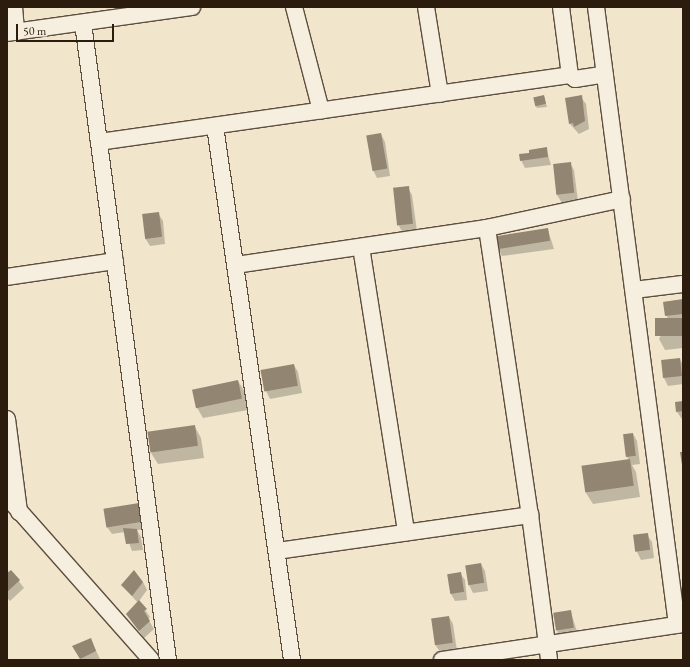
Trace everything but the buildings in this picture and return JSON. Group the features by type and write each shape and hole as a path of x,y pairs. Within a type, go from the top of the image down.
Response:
{"street":[{"path":"14,7 11,32 83,24 192,7"},
{"path":"294,7 321,111"},
{"path":"426,7 440,94"},
{"path":"561,7 570,75 575,79 605,74"},
{"path":"442,660 549,652 680,624 596,7"},
{"path":"83,24 168,660"},
{"path":"99,142 570,75"},
{"path":"215,126 292,660"},
{"path":"236,265 487,228 622,199"},
{"path":"487,228 549,652"},
{"path":"361,247 406,532"},
{"path":"7,277 115,261"},
{"path":"634,290 683,284"},
{"path":"7,419 20,513"},
{"path":"7,497 151,660"},
{"path":"277,551 530,515"}]}
